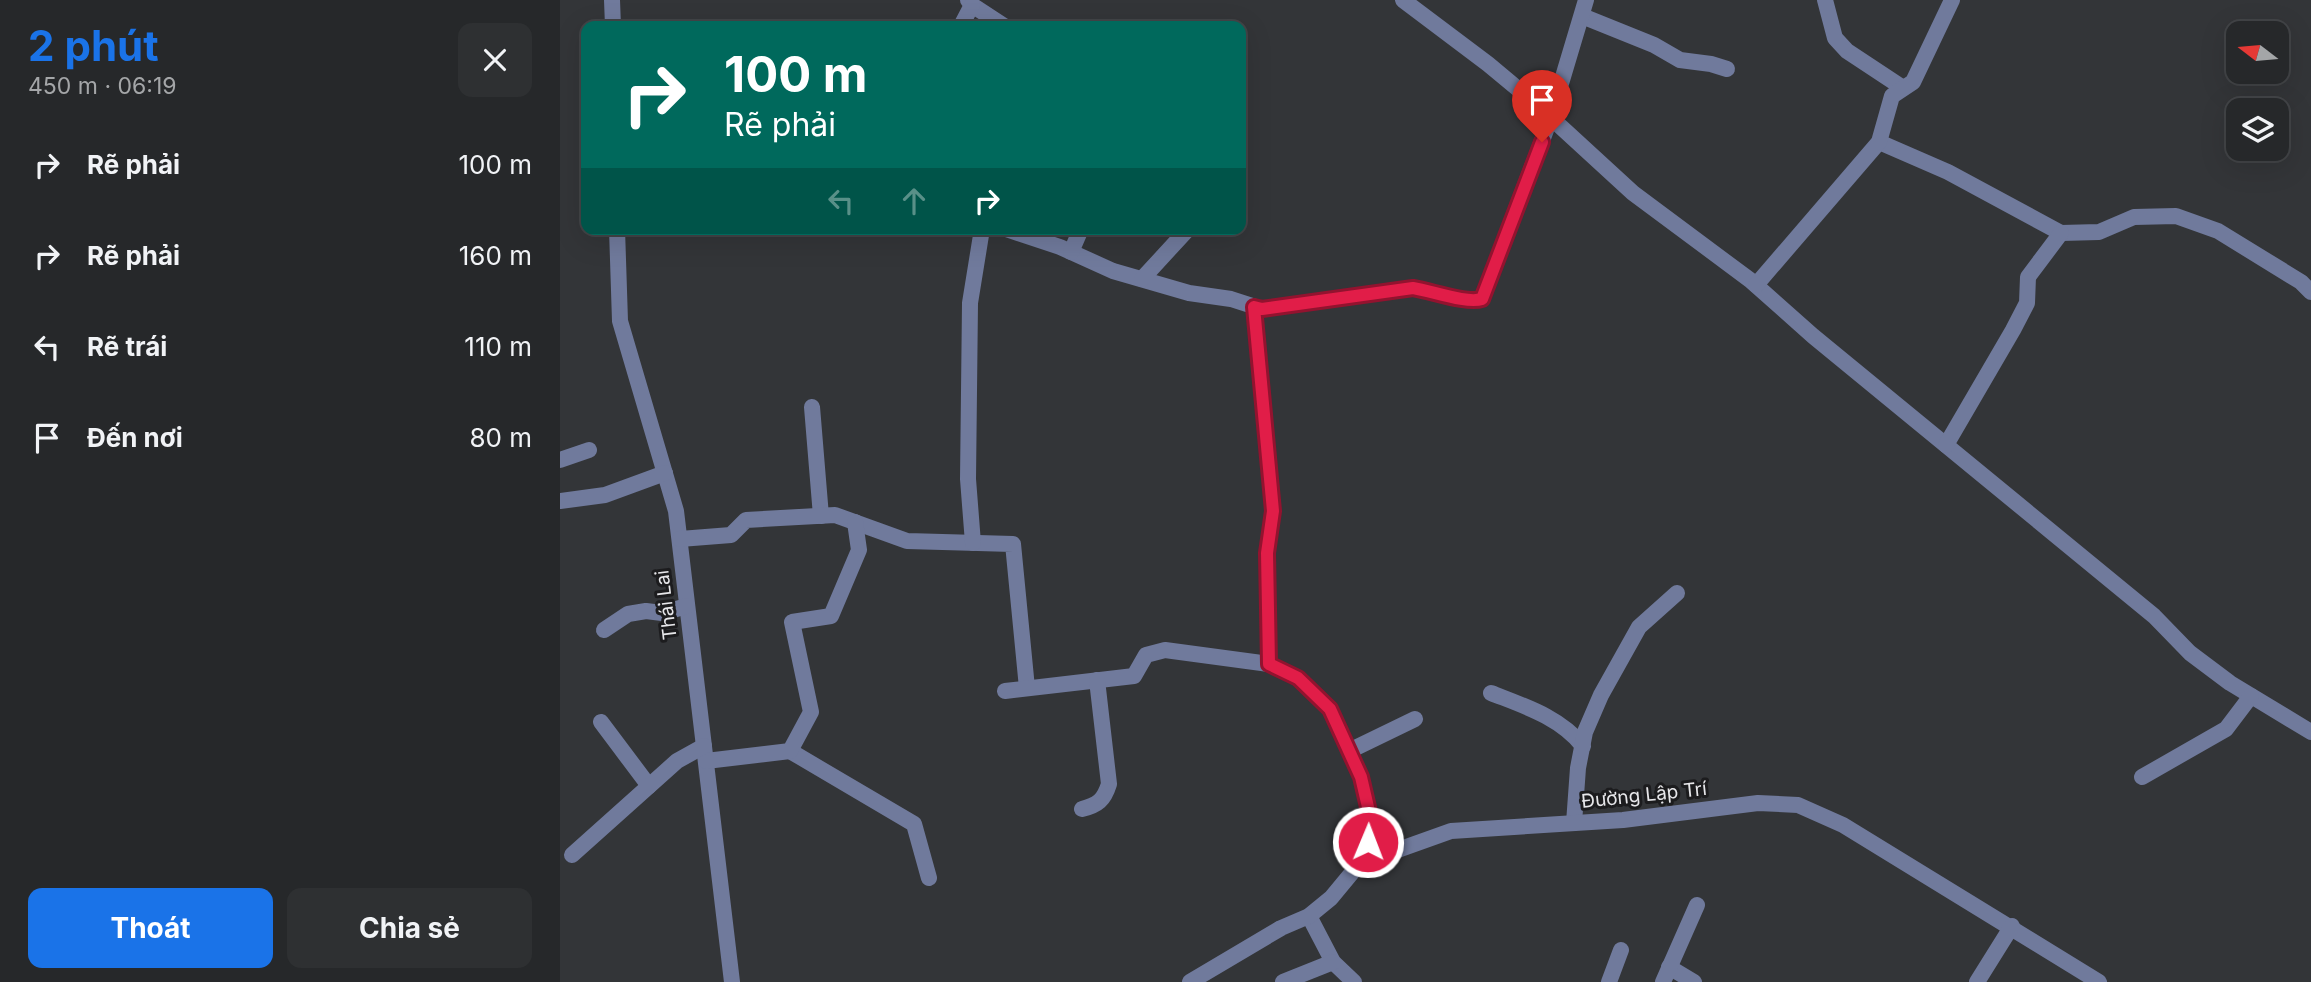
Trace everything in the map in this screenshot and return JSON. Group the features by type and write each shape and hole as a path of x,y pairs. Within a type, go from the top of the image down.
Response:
{"street":[{"path":"612,0 613,21"},
{"path":"1403,0 1488,64 1552,117 1633,193 1756,285 1813,336 2154,615 2190,653 2230,684 2311,732"},
{"path":"1825,0 1835,38 1847,51 1903,88"},
{"path":"1756,285 1879,142 1892,96 1913,82 1952,0"},
{"path":"963,21 970,3 997,21"},
{"path":"1023,235 1113,271 1189,293 1231,299 1262,309 1413,288 1473,302 1482,299 1552,117 1584,8 1679,60 1727,69"},
{"path":"1879,142 1948,172 2061,233 2099,232 2134,217 2176,216 2218,231 2301,282 2311,292"},
{"path":"1946,445 2013,330 2026,303 2028,277 2061,233"},
{"name":"Thái Lai","path":"617,235 620,321 676,511 732,982"},
{"path":"972,543 968,479 970,303 981,235"},
{"path":"1071,252 1078,235"},
{"path":"1142,279 1182,235"},
{"path":"1254,307 1273,511 1267,553 1269,664"},
{"path":"812,407 821,516"},
{"path":"560,460 589,450"},
{"path":"561,497 605,495 665,473"},
{"path":"680,539 731,535 746,520 835,515 907,541 1013,544 1027,688"},
{"path":"790,751 811,712 792,622 831,616 859,550 855,522"},
{"path":"1574,823 1578,768 1585,732 1601,695 1639,627 1677,593"},
{"path":"604,630 628,614 646,611 662,613 687,606"},
{"path":"1005,691 1134,676 1146,655 1165,650 1269,664 1298,678 1330,709 1361,777 1371,820 1364,864"},
{"path":"1082,809 1096,806 1105,797 1108,783 1097,680"},
{"path":"1491,693 1533,709 1554,721 1583,746"},
{"path":"2142,777 2226,729 2252,696"},
{"path":"1349,751 1415,719"},
{"path":"601,722 649,786"},
{"path":"572,855 686,754 790,751 914,824 929,878"},
{"name":"Đường Lập Trí","path":"1190,982 1281,928 1309,916 1331,898 1355,869 1451,831 1623,820 1758,803 1797,805 1843,825 2099,982"},
{"path":"1694,982 1666,975 1697,905"},
{"path":"1309,916 1333,962 1354,982"},
{"path":"1977,982 2011,926"},
{"path":"1609,982 1621,950"},
{"path":"1283,982 1333,962"}],"route":[{"path":"1368,842 1371,820 1361,777 1330,709 1298,678 1269,664 1267,553 1273,511 1254,307 1262,309 1413,288 1473,302 1482,299 1542,142"}]}
